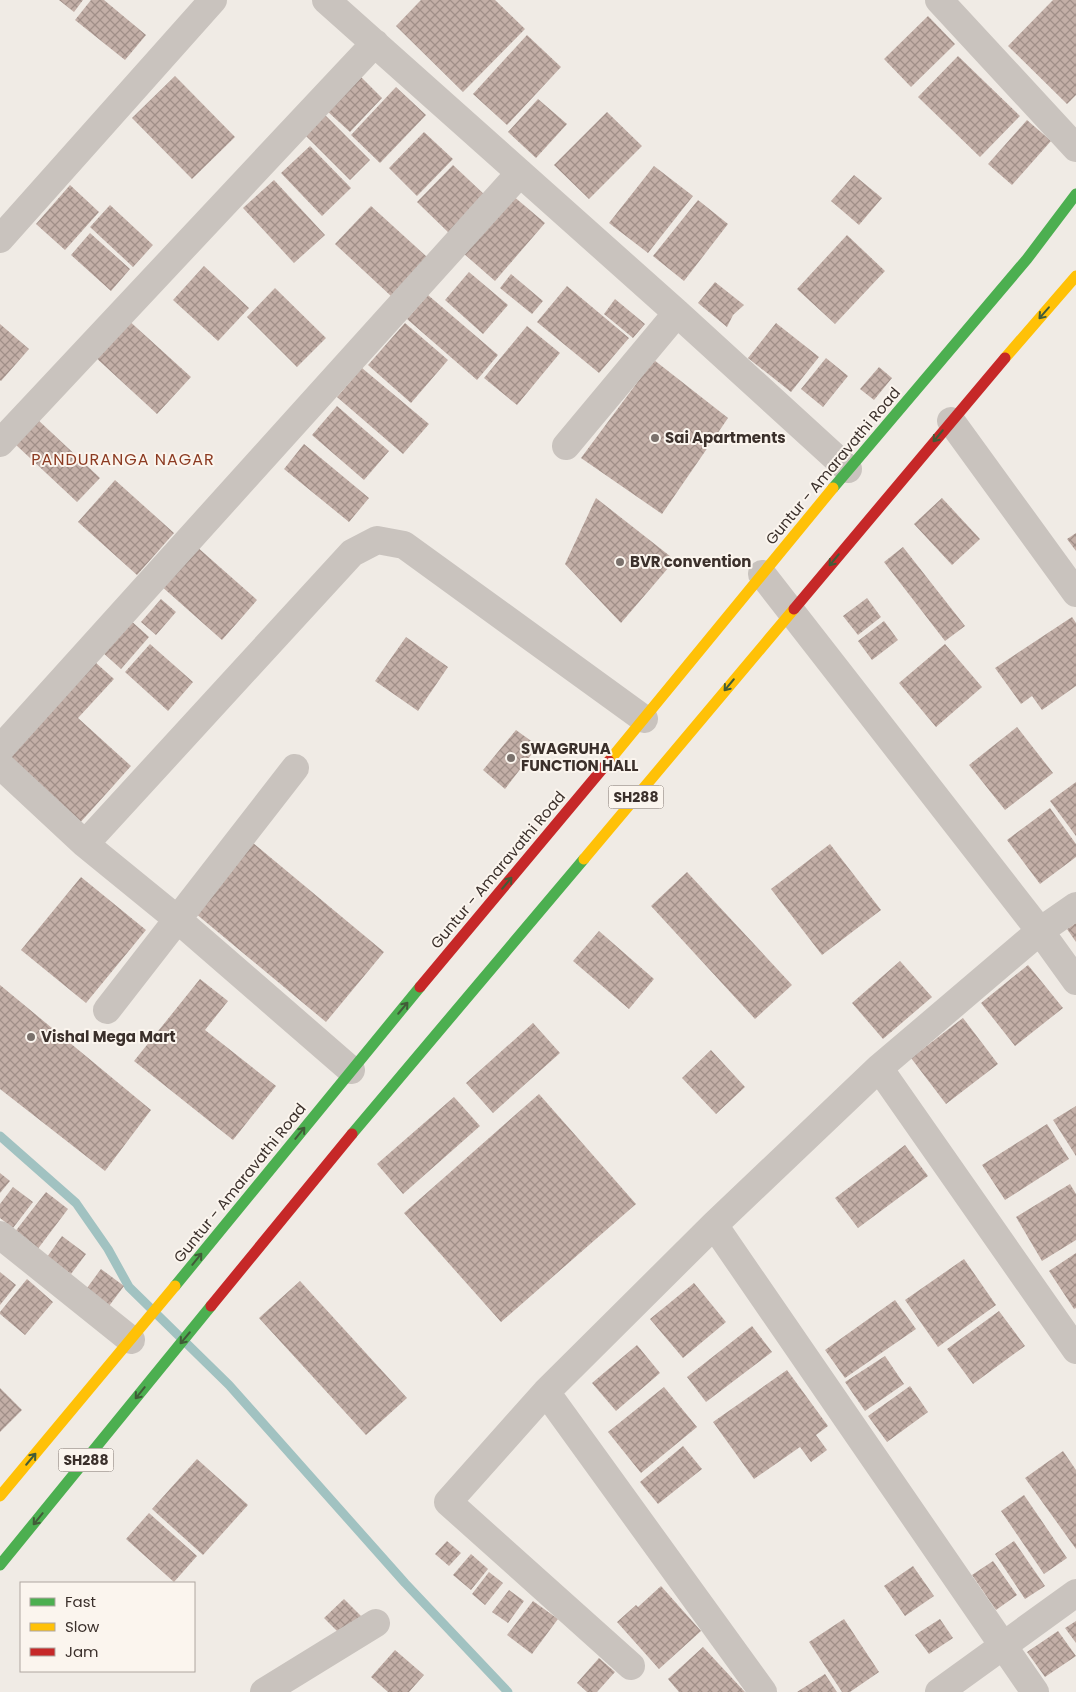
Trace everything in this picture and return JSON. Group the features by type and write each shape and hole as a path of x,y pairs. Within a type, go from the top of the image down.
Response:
{"main road":[{"name":"Guntur - Amaravathi Road","path":"0,1496 644,719 848,469 1026,259 1076,194"},
{"name":"SH288","path":"0,1565 385,1094 540,912 950,421 1076,276"}],"street":[{"path":"0,239 214,0"},
{"path":"326,0 677,313 848,469"},
{"path":"939,0 1076,148"},
{"path":"0,442 375,43"},
{"path":"0,749 520,173"},
{"path":"566,446 677,313"},
{"path":"950,421 1076,593"},
{"path":"85,844 352,553 377,540 404,545 644,719"},
{"path":"762,574 1040,931 1076,981"},
{"path":"0,765 85,844 177,919 352,1070"},
{"path":"107,1010 295,768"},
{"path":"631,1666 448,1502 546,1392 714,1224 879,1068 1040,931 1076,906"},
{"path":"879,1068 1076,1350"},
{"path":"714,1224 1035,1692"},
{"path":"0,1235 137,1333"},
{"path":"546,1392 762,1692"},
{"path":"939,1692 1076,1593"},
{"path":"264,1692 376,1623"}],"building":[{"path":"59,0 83,0 74,12"},
{"path":"91,0 104,0 146,35 125,60 75,20"},
{"path":"421,0 495,0 525,29 463,92 396,26"},
{"path":"1053,0 1076,0 1076,95 1067,104 1008,46"},
{"path":"928,16 955,44 911,87 884,59"},
{"path":"527,35 561,67 507,125 473,94"},
{"path":"958,56 1020,116 980,157 918,97"},
{"path":"175,76 235,137 192,179 132,118"},
{"path":"360,76 382,98 350,132 327,111"},
{"path":"396,87 426,115 380,163 351,135"},
{"path":"538,99 567,124 536,158 508,132"},
{"path":"607,112 642,146 589,199 554,165"},
{"path":"325,115 370,160 350,180 305,135"},
{"path":"1027,120 1051,141 1012,185 988,164"},
{"path":"424,132 453,159 417,196 389,168"},
{"path":"310,146 351,188 322,216 281,173"},
{"path":"453,165 488,198 451,235 417,202"},
{"path":"654,166 693,196 648,253 609,223"},
{"path":"854,175 882,198 859,225 831,201"},
{"path":"274,180 325,235 294,263 243,208"},
{"path":"70,185 99,212 65,250 36,224"},
{"path":"512,195 545,223 495,281 463,253"},
{"path":"698,200 728,224 684,281 653,256"},
{"path":"110,205 153,245 133,267 90,227"},
{"path":"371,206 427,257 391,296 335,244"},
{"path":"90,233 130,269 111,291 71,255"},
{"path":"847,235 885,271 835,324 797,289"},
{"path":"204,266 249,308 218,341 173,300"},
{"path":"469,272 508,305 483,334 445,300"},
{"path":"511,274 543,301 532,314 500,288"},
{"path":"715,282 744,305 733,315 727,327 698,303"},
{"path":"567,286 629,338 599,373 537,322"},
{"path":"275,288 326,338 297,367 247,317"},
{"path":"428,295 498,355 477,380 407,319"},
{"path":"615,299 645,324 633,338 604,314"},
{"path":"127,319 191,377 157,414 93,355"},
{"path":"405,323 448,360 411,403 368,365"},
{"path":"776,323 819,357 791,392 748,358"},
{"path":"0,324 29,349 1,381 0,380"},
{"path":"527,326 560,353 517,405 484,378"},
{"path":"826,358 848,376 823,407 801,389"},
{"name":"Sai Apartments","path":"654,360 728,418 662,514 581,458"},
{"path":"879,367 892,378 874,400 860,389"},
{"path":"362,368 429,424 403,454 337,397"},
{"path":"337,406 389,451 364,480 312,435"},
{"path":"37,419 100,478 77,502 14,443"},
{"path":"304,444 369,498 349,522 284,469"},
{"path":"115,480 174,533 137,575 78,522"},
{"name":"BVR convention","path":"596,498 675,560 621,623 565,564"},
{"path":"942,498 980,539 952,565 914,524"},
{"path":"1076,533 1076,551 1067,539"},
{"path":"196,546 257,600 222,640 160,585"},
{"path":"903,547 965,626 945,641 884,562"},
{"path":"867,598 881,617 858,635 843,616"},
{"path":"161,599 176,612 156,635 141,622"},
{"path":"1072,617 1076,623 1076,686 1042,710 1032,696 1021,704 995,668"},
{"path":"129,619 149,637 121,669 101,651"},
{"path":"884,621 898,640 872,660 858,641"},
{"path":"406,637 448,667 418,711 375,681"},
{"path":"150,644 193,682 168,711 125,672"},
{"path":"945,644 982,687 936,727 899,683"},
{"path":"95,662 114,679 78,718 131,766 78,825 7,759"},
{"path":"1017,727 1053,773 1005,810 969,765"},
{"name":"SWAGRUHA FUNCTION HALL","path":"516,730 538,746 505,789 483,770"},
{"path":"1076,782 1076,836 1050,801"},
{"path":"1050,808 1076,844 1076,857 1040,884 1007,840"},
{"path":"253,843 384,952 326,1022 195,913"},
{"path":"830,844 881,910 822,955 771,889"},
{"path":"687,872 792,985 755,1019 651,906"},
{"path":"81,877 146,930 86,1003 21,950"},
{"path":"1076,923 1076,942 1067,929"},
{"path":"599,931 654,979 629,1009 573,961"},
{"path":"900,961 932,997 883,1039 852,1003"},
{"path":"1028,965 1063,1008 1015,1046 981,1003"},
{"path":"200,979 228,1001 205,1030 276,1086 233,1140 134,1061"},
{"name":"Vishal Mega Mart","path":"0,985 151,1110 105,1171 0,1089"},
{"path":"963,1018 998,1064 946,1104 911,1058"},
{"path":"533,1023 560,1053 493,1113 466,1083"},
{"path":"711,1050 745,1087 716,1114 682,1078"},
{"path":"539,1094 636,1204 501,1322 404,1213"},
{"path":"454,1097 480,1126 403,1194 377,1164"},
{"path":"1076,1106 1076,1156 1053,1120"},
{"path":"1047,1124 1069,1159 1005,1200 982,1165"},
{"path":"905,1145 928,1176 858,1228 835,1198"},
{"path":"0,1173 10,1181 0,1193"},
{"path":"1070,1184 1076,1194 1076,1240 1042,1261 1016,1217"},
{"path":"13,1187 33,1202 13,1228 0,1218 0,1204"},
{"path":"46,1192 68,1209 37,1250 14,1233"},
{"path":"62,1236 86,1254 71,1274 47,1257"},
{"path":"1076,1253 1076,1308 1074,1309 1049,1271"},
{"path":"964,1259 996,1305 938,1347 905,1300"},
{"path":"101,1269 124,1286 109,1306 87,1288"},
{"path":"0,1272 16,1285 0,1305"},
{"path":"27,1279 53,1302 25,1335 0,1312"},
{"path":"300,1281 407,1398 366,1435 259,1318"},
{"path":"694,1283 726,1322 683,1358 650,1319"},
{"path":"895,1300 916,1329 845,1378 825,1350"},
{"path":"999,1311 1025,1346 973,1384 947,1349"},
{"path":"752,1326 772,1352 706,1402 687,1377"},
{"path":"637,1345 660,1373 616,1411 592,1383"},
{"path":"885,1356 904,1384 865,1411 845,1382"},
{"path":"787,1370 828,1426 816,1435 827,1450 811,1462 800,1447 754,1479 713,1422"},
{"path":"910,1386 928,1412 887,1442 868,1416"},
{"path":"664,1387 697,1427 641,1473 608,1432"},
{"path":"0,1388 22,1410 0,1432"},
{"path":"683,1446 702,1469 658,1504 640,1482"},
{"path":"1063,1451 1076,1470 1076,1549 1025,1478"},
{"path":"197,1459 248,1505 203,1555 152,1509"},
{"path":"1024,1495 1067,1558 1044,1574 1001,1511"},
{"path":"149,1513 197,1556 174,1582 126,1539"},
{"path":"447,1541 461,1553 449,1566 435,1554"},
{"path":"1014,1541 1045,1586 1025,1599 995,1554"},
{"path":"471,1554 488,1569 471,1590 453,1575"},
{"path":"993,1561 1017,1595 996,1610 972,1575"},
{"path":"913,1566 934,1596 905,1616 884,1586"},
{"path":"489,1572 503,1583 485,1605 472,1594"},
{"path":"661,1586 701,1631 659,1669 617,1622 636,1605 638,1607"},
{"path":"509,1590 524,1601 508,1623 492,1612"},
{"path":"344,1599 362,1617 343,1637 324,1618"},
{"path":"533,1601 558,1619 532,1654 507,1635"},
{"path":"844,1619 879,1672 850,1692 842,1692 809,1642"},
{"path":"940,1619 953,1638 929,1654 915,1635"},
{"path":"1076,1621 1076,1643 1065,1628"},
{"path":"1058,1631 1076,1656 1045,1677 1027,1652"},
{"path":"703,1647 745,1692 679,1692 668,1679"},
{"path":"395,1650 424,1675 409,1692 388,1692 371,1677"},
{"path":"599,1658 615,1672 597,1692 587,1692 577,1683"},
{"path":"825,1674 837,1692 797,1692"}],"waterway":[{"path":"0,1136 76,1203 108,1249 129,1287 229,1385 405,1583 508,1692"}],"traffic: fast":[{"path":"833,488 1027,259 1076,194"},
{"path":"352,1134 584,859"},
{"path":"175,1286 420,987"},
{"path":"0,1565 211,1306"}],"traffic: slow":[{"path":"1005,358 1076,276"},
{"path":"609,761 833,488"},
{"path":"584,859 794,609"},
{"path":"0,1496 175,1286"}],"traffic: jam":[{"path":"794,609 1005,358"},
{"path":"420,987 609,761"},
{"path":"211,1306 352,1134"}],"place":[{"name":"Sai Apartments","path":"655,438"},
{"name":"BVR convention","path":"620,562"},
{"name":"SWAGRUHA FUNCTION HALL","path":"511,758"},
{"name":"Vishal Mega Mart","path":"31,1037"}],"district":[{"name":"PANDURANGA NAGAR","path":"123,459"}]}
